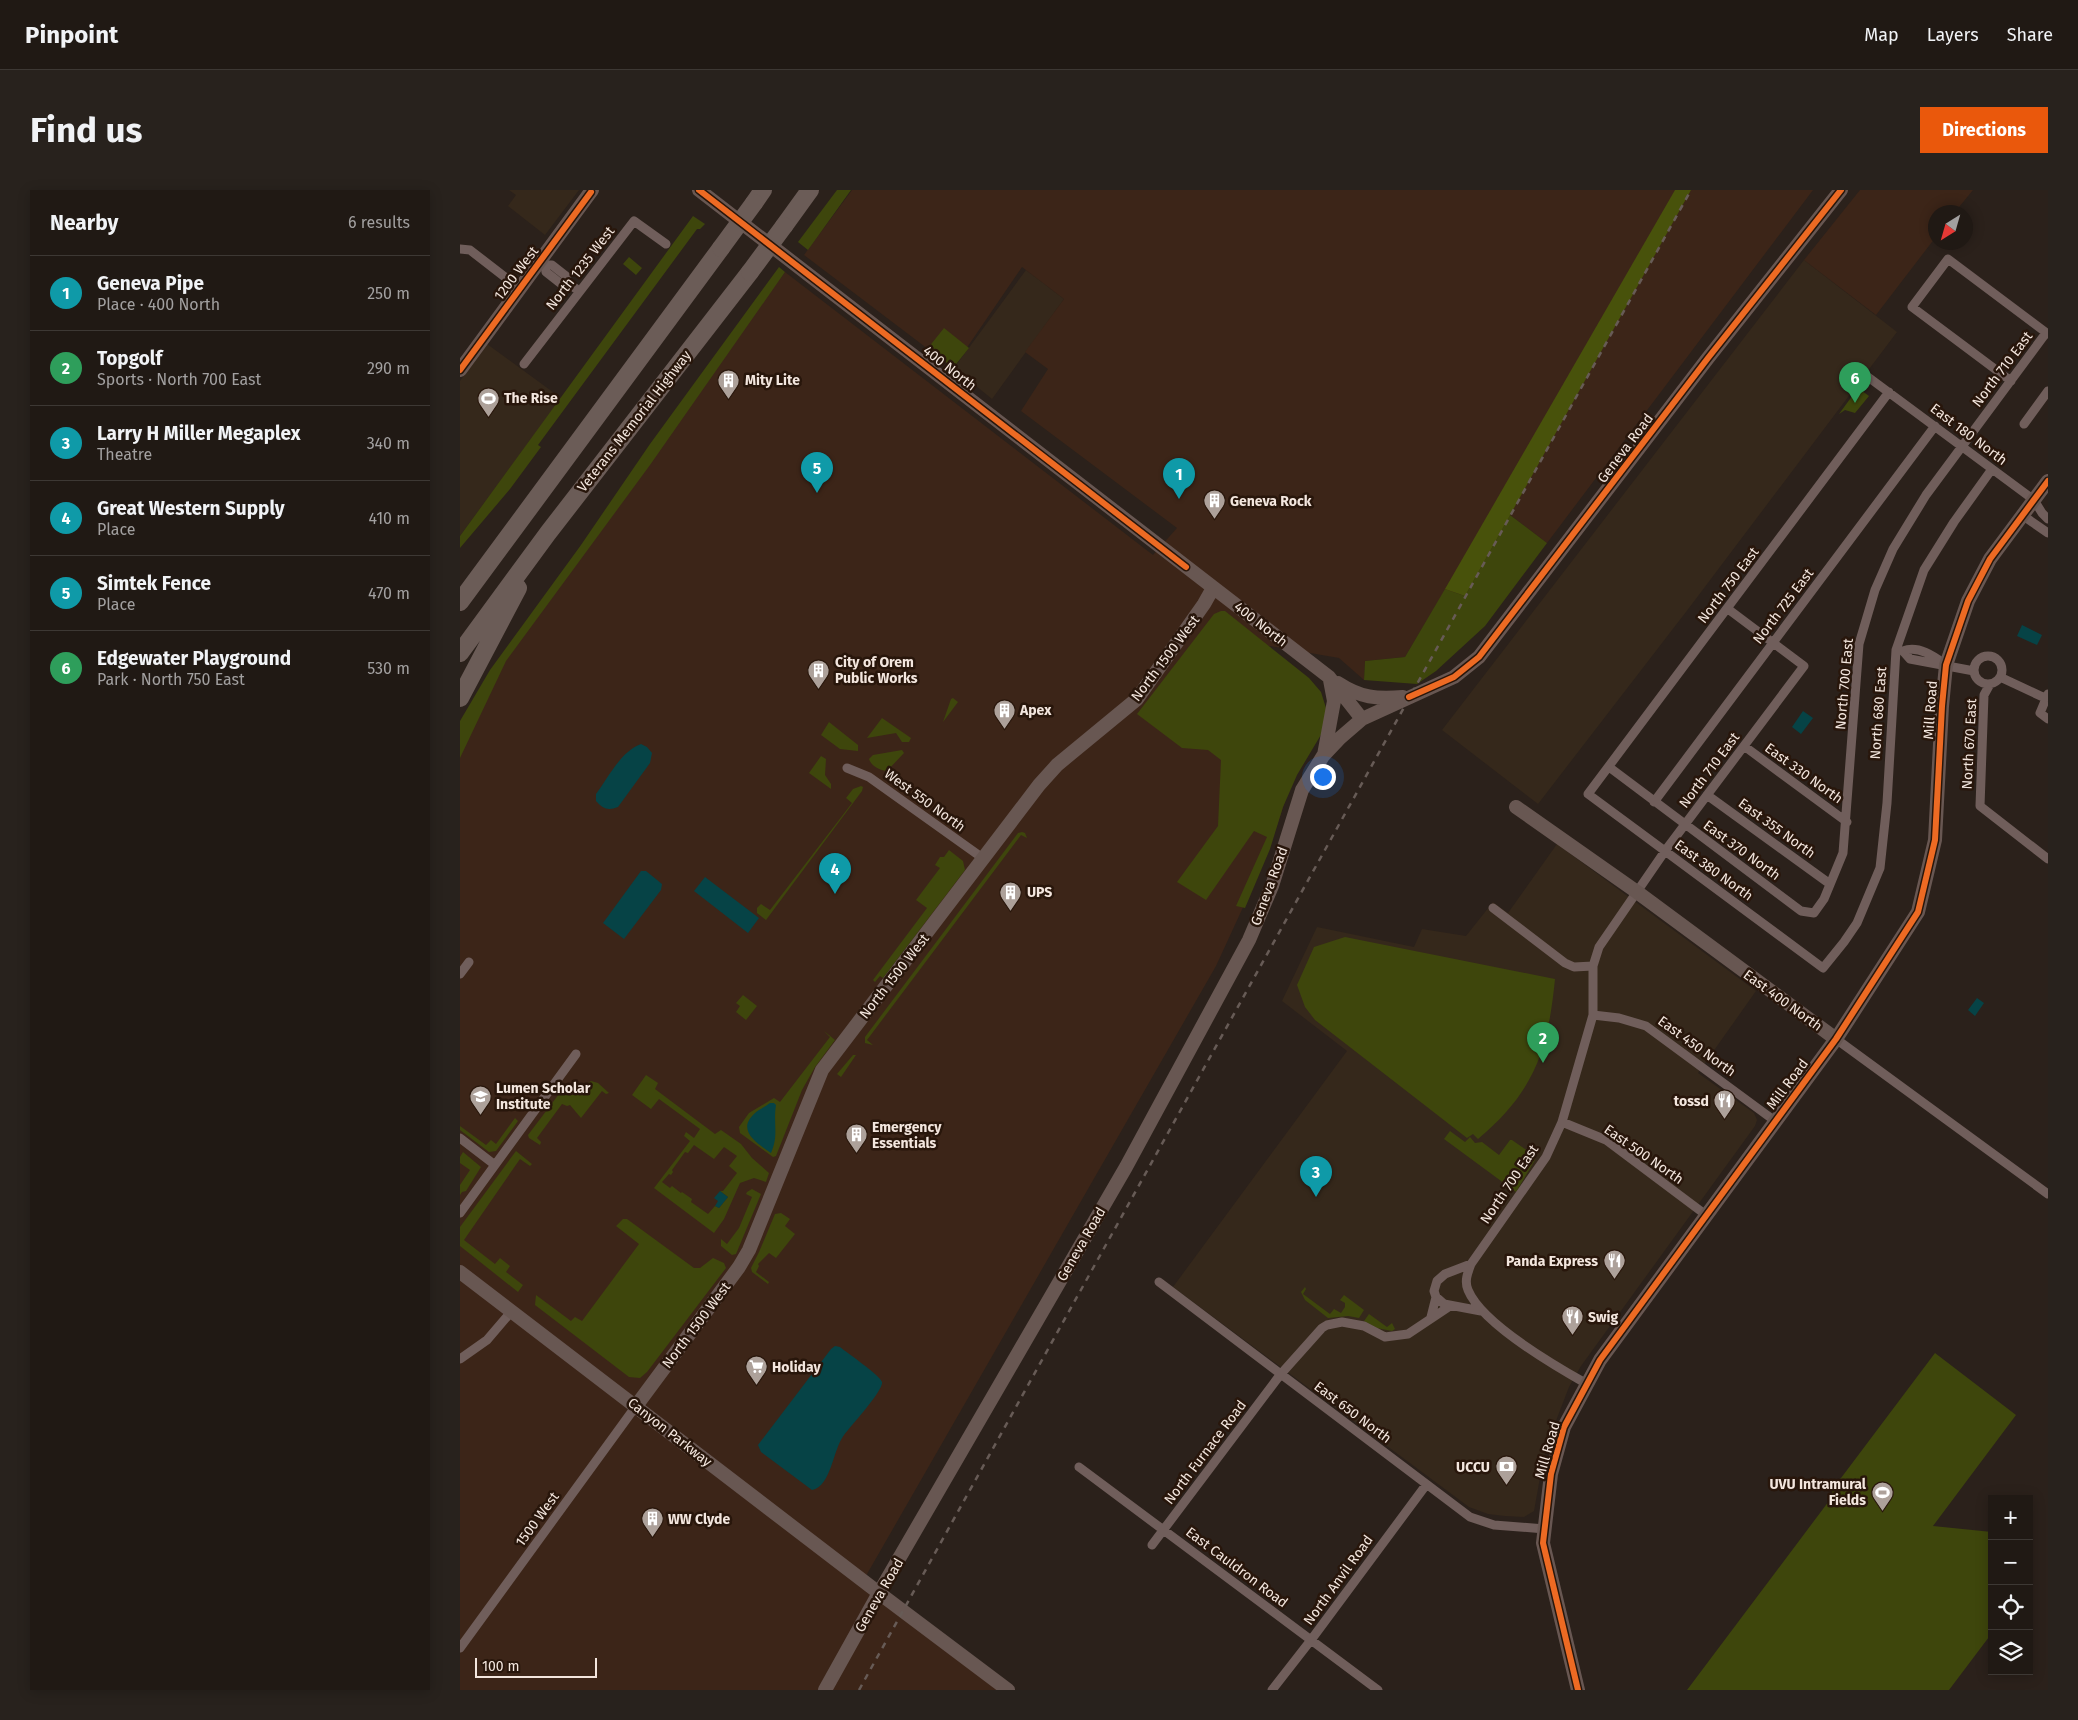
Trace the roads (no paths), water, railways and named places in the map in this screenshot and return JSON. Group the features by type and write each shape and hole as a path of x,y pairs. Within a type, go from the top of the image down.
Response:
{"highway":[{"name":"Veterans Memorial Highway","path":"460,653 548,533 750,272 810,190"},
{"path":"460,602 758,197"},
{"path":"460,583 516,527"},
{"path":"460,698 548,533"}],"main road":[{"name":"1200 West","path":"460,370 519,288 543,264 592,190"},
{"name":"400 North","path":"699,190 1329,677 1362,720"},
{"name":"Geneva Road","path":"825,1690 879,1593 1126,1167 1249,940 1272,886 1302,790 1323,756 1340,738 1362,720 1454,677 1479,657 1708,358 1841,190"},
{"name":"Mill Road","path":"1578,1690 1543,1543 1551,1474 1564,1427 1600,1360 1836,1039 1918,912 1935,840 1946,665 1972,593 1990,559 2048,482"},
{"name":"North 1500 West","path":"636,1406 739,1267 749,1250 822,1070 1039,785 1057,765 1137,699 1214,588"},
{"path":"1329,677 1354,694 1385,698 1409,697"},
{"path":"1323,756 1334,701 1329,677"},
{"name":"East 400 North","path":"1516,807 1637,892 1836,1039"},
{"name":"Canyon Parkway","path":"460,1272 1008,1690"}],"street":[{"name":"North 1235 West","path":"524,364 634,221 666,244"},
{"path":"460,249 470,250 519,288"},
{"path":"2011,381 1912,306 1948,259 2047,333"},
{"path":"543,264 546,272 560,283 568,283 579,291"},
{"name":"North 710 East","path":"1962,446 2047,333"},
{"name":"East 180 North","path":"1868,377 2034,500 2048,519"},
{"path":"2024,424 2048,391"},
{"name":"North 750 East","path":"1588,794 1889,392"},
{"name":"North 725 East","path":"1654,802 1935,426"},
{"name":"North 700 East","path":"1814,913 1824,899 1844,853 1859,644 1875,590 1893,549 1926,495 1962,446"},
{"name":"North 680 East","path":"1823,968 1857,922 1880,868 1887,803 1896,650 1899,641 1924,570 1954,522 1992,469"},
{"path":"2022,515 2048,533"},
{"path":"1728,609 1772,643"},
{"name":"North 710 East","path":"1637,892 1665,851 1804,666 1772,643"},
{"path":"1984,656 1994,656 2001,663 2002,673 2000,677 1990,684 1981,682 1974,671 1976,662 1984,656"},
{"path":"1946,665 1974,671"},
{"path":"2000,677 2046,696 2040,712 2048,719"},
{"name":"North 670 East","path":"1990,684 1984,695 1980,806 2048,859"},
{"name":"East 330 North","path":"1744,746 1847,822"},
{"name":"East 370 North","path":"1609,767 1801,911 1814,913"},
{"name":"West 550 North","path":"847,768 869,777 984,859"},
{"name":"East 380 North","path":"1588,794 1823,968"},
{"name":"East 355 North","path":"1707,795 1830,884"},
{"name":"North 700 East","path":"1470,1264 1546,1157 1562,1122 1593,1016 1593,966 1599,947 1637,892"},
{"path":"1493,908 1565,962 1574,967 1593,966"},
{"path":"460,974 469,962"},
{"name":"East 450 North","path":"1593,1016 1619,1018 1646,1026 1775,1121"},
{"name":"East 400 North","path":"1836,1039 2048,1194"},
{"path":"460,1213 576,1054"},
{"name":"East 500 North","path":"1562,1122 1606,1140 1706,1215"},
{"path":"460,1138 495,1165"},
{"path":"1280,1374 1314,1335 1327,1325 1342,1322 1357,1324 1386,1338 1408,1334 1431,1317 1436,1316 1452,1306 1464,1299 1470,1264 1445,1274 1437,1281 1434,1291 1440,1301 1452,1306 1481,1311"},
{"path":"1445,1274 1450,1273 1460,1276 1481,1311 1545,1360 1587,1384"},
{"name":"East 650 North","path":"1159,1282 1470,1517 1494,1525 1545,1529"},
{"path":"1431,1317 1436,1297"},
{"path":"460,1359 487,1340 511,1312"},
{"name":"North Furnace Road","path":"1152,1545 1280,1374"},
{"name":"1500 West","path":"460,1648 636,1406"},
{"name":"East Cauldron Road","path":"1079,1467 1378,1690"},
{"name":"North Anvil Road","path":"1272,1690 1426,1485"}],"water":[{"path":"2022,625 2042,635 2037,645 2017,636"},
{"path":"1803,711 1813,718 1801,734 1792,727"},
{"path":"641,744 652,753 650,763 618,807 608,809 601,806 596,801 596,794 621,759"},
{"path":"641,871 646,871 662,884 661,890 624,939 603,923"},
{"path":"705,877 759,918 748,933 694,891"},
{"path":"1977,998 1984,1003 1975,1016 1968,1010"},
{"path":"770,1103 776,1105 775,1141 771,1153 755,1141 747,1126 754,1114"},
{"path":"720,1191 728,1197 719,1208 715,1206 718,1201 714,1198"},
{"path":"835,1346 840,1347 863,1364 876,1374 882,1382 878,1393 840,1441 828,1475 818,1487 812,1490 761,1452 758,1445"}],"railway":[{"path":"859,1690 1691,190"}],"place":[{"name":"Mity Lite","path":"729,399"},
{"name":"Edgewater Playground","path":"1855,403"},
{"name":"The Rise","path":"488,417"},
{"name":"Simtek Fence","path":"817,493"},
{"name":"Geneva Pipe","path":"1179,499"},
{"name":"Geneva Rock","path":"1214,520"},
{"name":"City of Orem Public Works","path":"819,689"},
{"name":"Apex","path":"1004,729"},
{"name":"Great Western Supply","path":"835,894"},
{"name":"UPS","path":"1011,911"},
{"name":"Topgolf","path":"1543,1063"},
{"name":"Lumen Scholar Institute","path":"480,1115"},
{"name":"tossd","path":"1725,1120"},
{"name":"Emergency Essentials","path":"856,1154"},
{"name":"Larry H Miller Megaplex","path":"1316,1197"},
{"name":"Panda Express","path":"1614,1280"},
{"name":"Swig","path":"1572,1336"},
{"name":"Holiday","path":"756,1386"},
{"name":"UCCU","path":"1506,1486"},
{"name":"UVU Intramural Fields","path":"1882,1511"},
{"name":"WW Clyde","path":"652,1538"}]}
